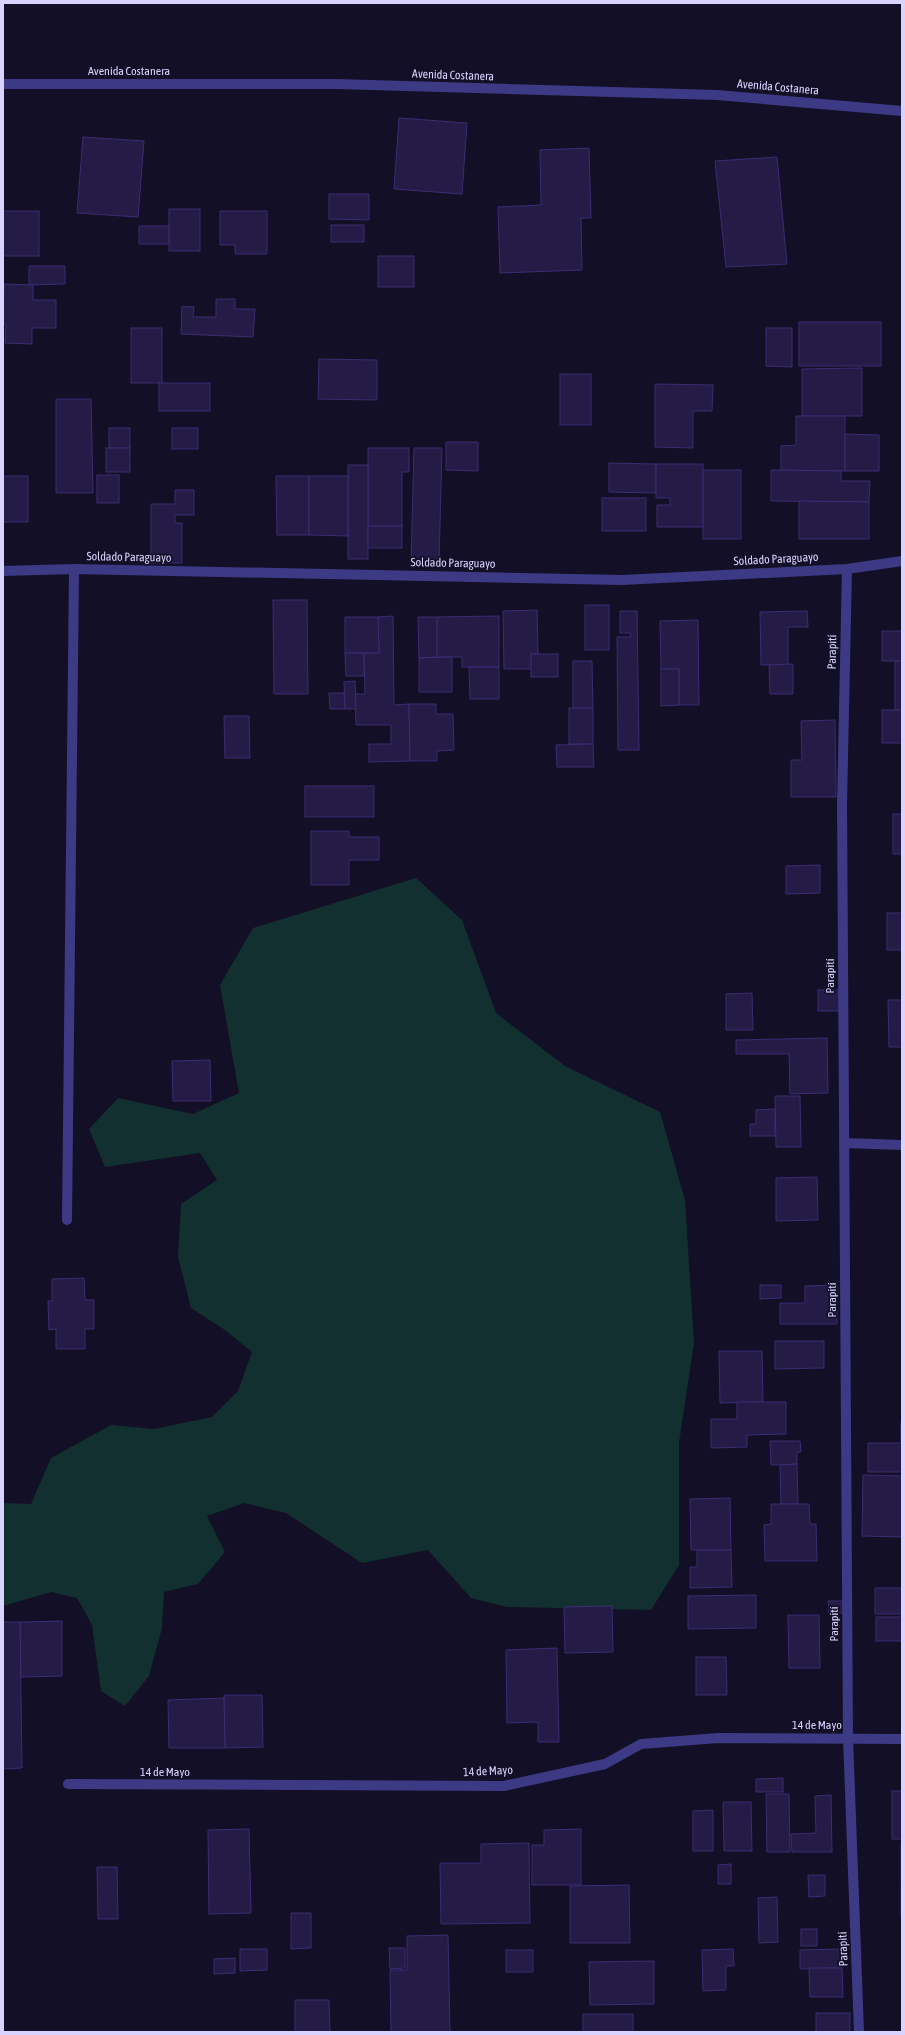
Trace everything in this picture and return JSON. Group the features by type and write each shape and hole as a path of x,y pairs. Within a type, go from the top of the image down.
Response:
{"street":[{"name":"Avenida Costanera","path":"3,84 336,84 717,95 902,111"},
{"name":"Soldado Paraguayo","path":"3,571 74,568 622,580 847,568 902,562"},
{"path":"67,1220 74,568"},
{"name":"Parapití","path":"847,568 842,804 848,1738 859,2032"},
{"path":"844,1143 902,1145"},
{"name":"14 de Mayo","path":"68,1784 504,1786 605,1764 641,1744 718,1738 902,1739"}],"green space":[{"path":"416,878 462,920 496,1013 565,1066 660,1112 685,1200 694,1343 679,1443 679,1565 651,1610 507,1607 471,1598 428,1550 362,1563 286,1513 244,1503 207,1516 225,1552 198,1584 164,1592 162,1628 149,1676 125,1706 101,1691 92,1625 77,1598 51,1592 3,1606 3,1503 31,1504 51,1458 111,1425 154,1429 212,1417 238,1391 252,1352 225,1330 191,1308 178,1257 181,1204 217,1180 200,1153 105,1167 89,1129 118,1098 193,1114 239,1093 220,985 253,928"}],"building":[{"path":"399,118 467,123 462,194 394,189"},
{"path":"83,137 144,141 138,217 77,213"},
{"path":"589,148 591,218 581,218 582,270 500,273 498,207 541,205 540,150"},
{"path":"777,157 787,264 726,267 715,161"},
{"path":"329,194 369,194 369,220 329,219"},
{"path":"169,209 200,209 200,251 169,251"},
{"path":"3,211 39,211 39,256 3,256"},
{"path":"220,211 267,211 267,254 235,254 235,245 220,245"},
{"path":"331,225 364,225 364,242 331,242"},
{"path":"139,226 169,226 169,244 139,244"},
{"path":"378,256 414,256 414,287 378,287"},
{"path":"29,266 65,266 65,284 29,285"},
{"path":"4,284 33,285 33,300 56,300 56,328 32,328 32,344 5,343 6,324 3,324"},
{"path":"216,299 235,299 235,309 255,309 253,337 181,334 182,306 194,307 193,317 216,317"},
{"path":"799,322 881,322 881,366 799,366"},
{"path":"131,328 162,328 162,383 131,383"},
{"path":"766,328 792,328 792,367 766,366"},
{"path":"319,359 377,360 377,400 318,399"},
{"path":"862,368 862,416 802,416 802,369"},
{"path":"560,374 591,374 591,425 560,425"},
{"path":"159,383 210,383 210,411 159,411"},
{"path":"655,384 713,385 712,411 693,411 693,448 655,447"},
{"path":"56,399 91,399 93,493 56,493"},
{"path":"796,416 845,416 845,471 781,470 781,446 796,445"},
{"path":"109,428 130,428 130,448 109,448"},
{"path":"172,428 198,428 198,449 172,449"},
{"path":"845,434 879,435 879,471 845,471"},
{"path":"446,442 478,442 478,471 446,470"},
{"path":"106,448 130,448 130,472 106,472"},
{"path":"368,448 409,448 409,472 402,472 402,526 368,526"},
{"path":"414,448 442,448 439,563 411,564"},
{"path":"609,463 656,464 656,493 609,492"},
{"path":"656,464 703,464 703,527 657,527 657,505 670,505 670,498 656,498"},
{"path":"348,465 368,465 368,559 348,559"},
{"path":"703,470 741,470 741,539 703,539"},
{"path":"771,470 841,471 841,481 870,481 869,502 771,501"},
{"path":"97,475 119,475 119,503 97,503"},
{"path":"3,476 28,476 28,522 3,522"},
{"path":"276,476 309,476 309,535 277,535"},
{"path":"309,476 348,476 348,536 309,535"},
{"path":"175,490 194,490 194,515 175,515 175,523 182,523 182,563 151,563 151,504 175,504"},
{"path":"602,498 646,498 646,531 602,531"},
{"path":"799,501 869,502 869,539 799,539"},
{"path":"368,526 402,526 402,548 368,548"},
{"path":"273,600 307,600 308,694 274,694"},
{"path":"585,605 609,605 609,650 585,650"},
{"path":"537,610 538,654 531,654 531,669 504,669 503,611"},
{"path":"620,611 637,611 639,750 618,750 617,637 631,637 630,633 620,633"},
{"path":"807,611 808,627 788,627 788,665 761,665 760,612"},
{"path":"393,616 394,705 409,704 410,761 369,762 369,744 391,744 391,725 356,725 355,694 365,694 364,653 379,653 378,617"},
{"path":"499,616 499,667 462,667 462,657 437,657 437,617"},
{"path":"345,617 378,617 379,653 345,653"},
{"path":"418,617 437,617 437,657 419,658"},
{"path":"698,620 699,705 679,705 679,669 661,669 660,621"},
{"path":"882,631 902,631 902,661 882,661"},
{"path":"345,653 364,653 364,676 346,676"},
{"path":"531,654 558,654 558,677 531,677"},
{"path":"452,657 452,692 419,692 419,658"},
{"path":"573,661 592,661 593,708 573,708"},
{"path":"895,661 902,661 902,710 895,710"},
{"path":"793,664 793,694 770,694 769,665"},
{"path":"469,667 499,667 499,699 470,699"},
{"path":"661,669 679,669 679,705 661,706"},
{"path":"355,681 356,709 345,709 344,682"},
{"path":"329,693 344,693 345,709 330,709"},
{"path":"409,704 436,704 436,714 453,714 454,750 437,751 437,761 410,761"},
{"path":"569,708 593,708 593,744 569,744"},
{"path":"882,710 902,710 902,743 882,743"},
{"path":"224,716 249,716 250,758 225,758"},
{"path":"835,720 836,797 791,797 791,760 802,760 801,721"},
{"path":"593,744 594,767 557,767 556,745"},
{"path":"305,786 374,786 374,817 305,817"},
{"path":"893,814 902,814 902,854 893,854"},
{"path":"311,831 349,831 349,837 379,837 379,860 349,860 349,885 311,885"},
{"path":"820,865 820,893 786,894 786,866"},
{"path":"887,913 902,913 902,950 887,950"},
{"path":"818,990 839,990 839,1011 818,1011"},
{"path":"752,993 753,1030 726,1030 726,994"},
{"path":"888,1000 902,1000 902,1047 889,1047"},
{"path":"827,1038 828,1093 790,1094 789,1054 736,1054 736,1040"},
{"path":"210,1060 211,1101 173,1101 172,1061"},
{"path":"775,1096 800,1096 801,1147 776,1147"},
{"path":"775,1109 775,1136 750,1136 750,1124 756,1124 756,1110"},
{"path":"817,1177 818,1220 776,1221 776,1178"},
{"path":"84,1278 85,1300 94,1300 94,1329 85,1329 85,1349 56,1349 56,1329 49,1330 48,1301 52,1301 52,1279"},
{"path":"760,1285 781,1285 781,1298 760,1299"},
{"path":"837,1285 837,1324 780,1324 780,1303 805,1303 805,1286"},
{"path":"775,1341 824,1341 824,1368 775,1369"},
{"path":"719,1351 762,1351 763,1402 720,1403"},
{"path":"737,1402 786,1402 786,1434 747,1435 747,1447 711,1448 711,1419 737,1419"},
{"path":"901,1423 902,1472 868,1472 868,1443 901,1443"},
{"path":"770,1441 800,1441 801,1452 797,1452 797,1464 771,1465"},
{"path":"797,1464 798,1504 781,1504 780,1465"},
{"path":"863,1475 902,1476 902,1537 862,1536"},
{"path":"730,1498 731,1550 691,1550 690,1499"},
{"path":"771,1504 809,1504 810,1524 816,1524 817,1561 765,1561 764,1525 771,1524"},
{"path":"697,1550 731,1550 732,1587 690,1588 690,1567 697,1567"},
{"path":"875,1588 902,1588 902,1614 875,1614"},
{"path":"756,1595 756,1628 688,1629 688,1596"},
{"path":"828,1601 843,1601 843,1613 829,1613"},
{"path":"612,1606 613,1652 565,1653 564,1607"},
{"path":"788,1615 819,1615 820,1668 789,1668"},
{"path":"876,1617 902,1617 902,1641 876,1641"},
{"path":"62,1621 62,1676 21,1677 20,1622"},
{"path":"3,1622 20,1622 22,1768 3,1769"},
{"path":"557,1648 559,1742 538,1742 538,1722 507,1723 506,1650"},
{"path":"696,1657 726,1657 727,1695 696,1695"},
{"path":"224,1695 262,1695 263,1747 225,1748"},
{"path":"224,1698 225,1748 169,1748 168,1700"},
{"path":"783,1778 783,1792 756,1792 756,1779"},
{"path":"892,1791 902,1791 902,1839 892,1839"},
{"path":"766,1794 789,1794 790,1852 767,1852"},
{"path":"831,1795 832,1852 792,1852 791,1834 816,1833 815,1796"},
{"path":"723,1802 751,1802 752,1851 724,1851"},
{"path":"713,1810 713,1851 693,1851 693,1811"},
{"path":"249,1829 251,1913 209,1914 208,1830"},
{"path":"581,1829 581,1885 532,1885 532,1845 544,1845 544,1830"},
{"path":"529,1843 530,1923 441,1924 440,1863 481,1863 481,1844"},
{"path":"902,1843 902,1884 901,1884"},
{"path":"731,1864 731,1884 718,1884 718,1865"},
{"path":"97,1867 117,1867 118,1919 98,1919"},
{"path":"808,1875 825,1875 825,1896 809,1897"},
{"path":"629,1885 630,1943 570,1943 570,1886"},
{"path":"902,1886 902,1916 901,1916"},
{"path":"777,1897 778,1942 759,1943 758,1898"},
{"path":"291,1913 311,1913 311,1948 291,1949"},
{"path":"801,1929 817,1929 817,1946 801,1946"},
{"path":"448,1935 450,2032 391,2032 390,1970 407,1970 407,1936"},
{"path":"389,1948 405,1948 405,1968 390,1969"},
{"path":"240,1949 267,1949 267,1970 240,1971"},
{"path":"733,1949 734,1966 726,1966 726,1990 703,1991 702,1950"},
{"path":"842,1949 842,1968 800,1969 800,1950"},
{"path":"506,1950 533,1950 533,1972 506,1972"},
{"path":"235,1958 235,1973 214,1974 214,1959"},
{"path":"654,1961 654,2004 590,2005 589,1962"},
{"path":"809,1968 842,1968 843,1997 810,1997"},
{"path":"295,2000 329,2000 330,2032 295,2032"},
{"path":"816,2013 850,2013 850,2032 816,2032"},
{"path":"583,2014 633,2014 633,2032 583,2032"}]}
